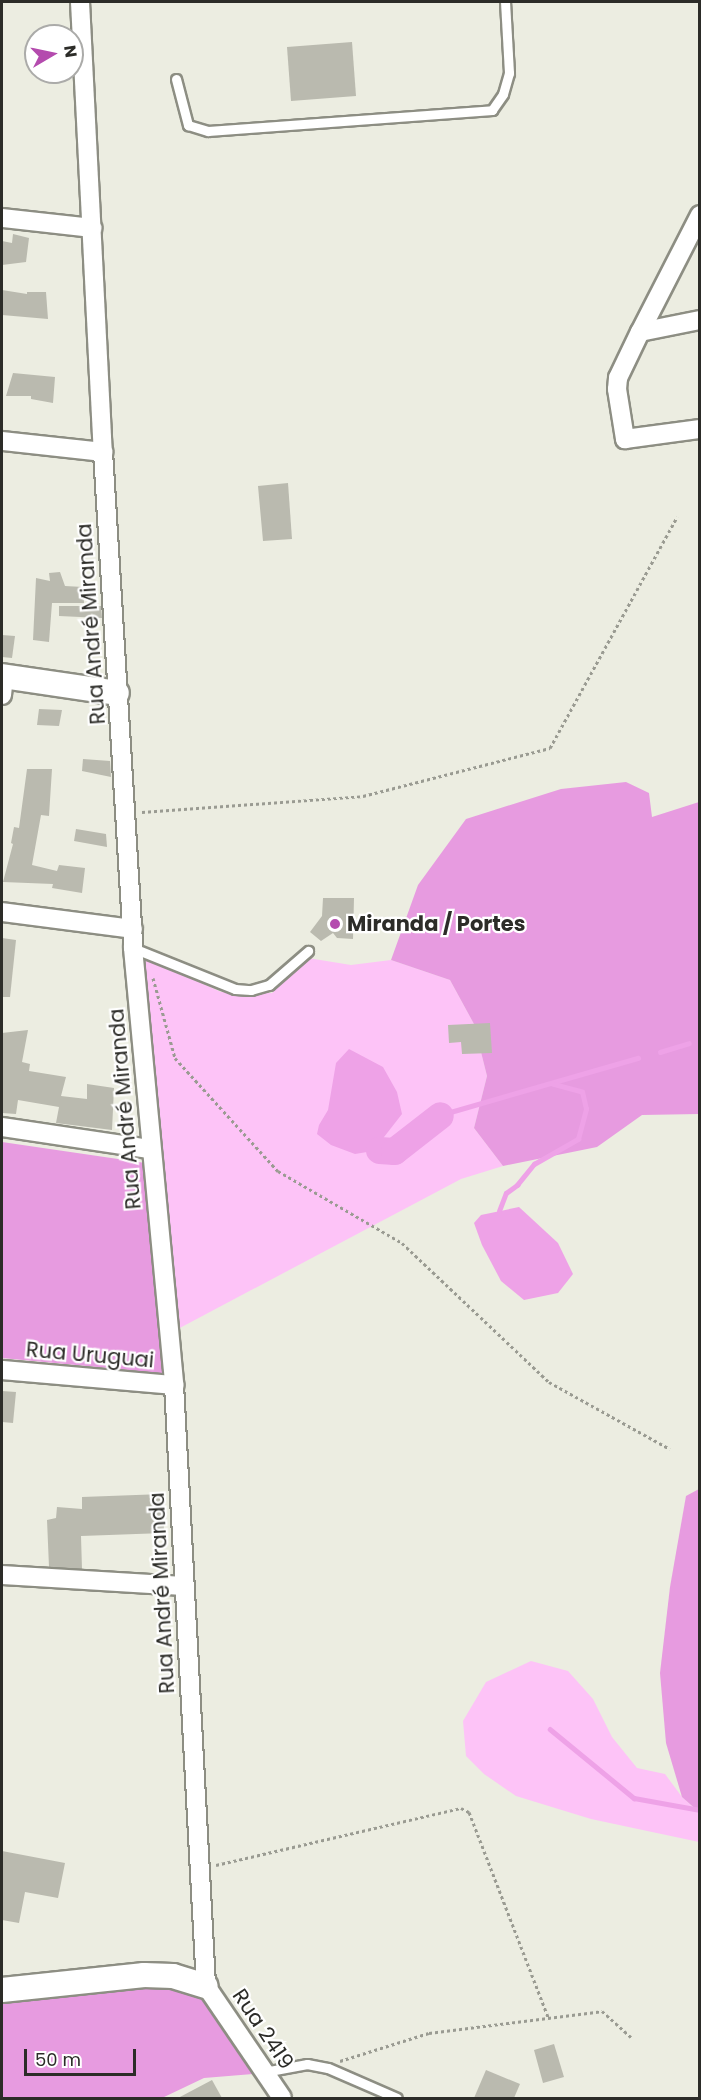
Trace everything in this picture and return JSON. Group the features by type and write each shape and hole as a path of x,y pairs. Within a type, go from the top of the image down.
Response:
{"street":[{"name":"Rua André Miranda","path":"80,2 117,693 133,929 140,951 150,1149 174,1385 206,1986"},
{"path":"699,215 618,378 623,436 628,440 699,429"},
{"path":"2,218 92,228"},
{"path":"640,332 699,321"},
{"path":"2,445 103,452"},
{"path":"2,683 117,693"},
{"path":"2,912 133,929"},
{"path":"2,1127 150,1149"},
{"name":"Rua Uruguai","path":"2,1370 174,1385"},
{"path":"2,1575 183,1586"},
{"path":"2,1990 144,1974 173,1976 206,1986"},
{"name":"Rua 2419","path":"206,1986 282,2098"}],"lane":[{"path":"176,79 188,125 208,130 492,110 503,94 509,73 505,2"},
{"path":"140,951 235,989 251,990 269,986 308,951"},
{"path":"264,2072 292,2065 315,2066 366,2083 398,2098"}],"path":[{"path":"125,813 363,796 550,748 677,517"},
{"path":"140,951 175,1058 278,1171 402,1243 549,1382 670,1449"},
{"path":"200,1869 461,1808 469,1812 549,2019"},
{"path":"315,2066 355,2058 429,2033 602,2011 631,2037"}],"shaded area":[{"path":"626,782 649,793 652,817 699,802 699,1114 642,1115 597,1147 503,1166 474,1128 487,1076 474,1024 450,980 391,960 418,885 466,819 561,789"},
{"path":"139,955 221,992 272,993 308,958 351,965 391,960 450,980 474,1024 487,1076 474,1128 503,1166 461,1179 176,1330"},
{"path":"349,1049 383,1067 397,1092 402,1114 377,1146 379,1150 355,1154 331,1145 317,1134 319,1125 328,1110 336,1063"},
{"path":"2,1142 159,1165 181,1375 2,1358"},
{"path":"519,1207 558,1243 573,1274 558,1293 524,1300 501,1281 482,1245 474,1223 481,1215"},
{"path":"699,1489 699,1812 682,1797 666,1743 660,1673 670,1587 686,1496"},
{"path":"531,1661 568,1671 593,1699 612,1737 637,1768 665,1774 682,1797 699,1812 699,1842 591,1819 516,1796 484,1774 466,1756 463,1721 486,1682"},
{"path":"142,1969 217,1980 253,2074 204,2078 162,2098 2,2098 2,1980"}],"building":[{"path":"352,42 356,96 291,101 287,47"},
{"path":"13,234 29,238 26,262 2,265 2,241 12,243"},
{"path":"2,290 27,294 27,292 46,292 48,319 2,315"},
{"path":"13,373 55,377 53,403 31,399 31,396 6,396"},
{"path":"288,483 292,539 263,541 258,486"},
{"path":"60,572 65,586 83,587 84,603 52,603 49,642 33,640 36,578 50,581 49,573"},
{"path":"59,606 101,606 102,618 59,616"},
{"path":"2,635 15,636 12,658 2,657"},
{"path":"39,709 62,710 59,726 37,725"},
{"path":"83,759 110,761 111,777 82,771"},
{"path":"27,769 52,769 49,816 41,815 32,865 57,871 59,865 85,868 82,893 52,888 53,884 3,882 13,844 11,843 14,827 19,828"},
{"path":"76,829 106,834 107,847 74,841"},
{"name":"Miranda / Portes","path":"323,898 354,898 353,939 337,938 333,933 321,941 310,932 322,916"},
{"path":"2,938 16,940 10,997 2,997"},
{"path":"490,1023 492,1053 462,1054 461,1042 449,1043 448,1025"},
{"path":"28,1030 22,1062 30,1064 29,1071 66,1077 61,1096 87,1099 87,1084 114,1088 112,1130 56,1123 59,1107 18,1100 16,1114 2,1113 2,1033"},
{"path":"2,1391 16,1392 13,1423 2,1422"},
{"path":"163,1494 164,1533 81,1536 82,1569 49,1567 47,1520 56,1518 57,1507 82,1509 82,1497"},
{"path":"2,1851 65,1863 58,1898 25,1892 19,1923 2,1920"},
{"path":"554,2044 564,2077 543,2083 534,2050"},
{"path":"486,2070 520,2084 514,2098 474,2098"},
{"path":"212,2080 222,2098 178,2098"}],"waterway":[{"path":"660,1052 689,1043"},
{"path":"440,1115 638,1058"},
{"path":"499,1211 506,1193 517,1185 534,1164 578,1139 586,1109 582,1092 553,1084"},
{"path":"379,1150 394,1151 440,1115"},
{"path":"550,1729 634,1798 700,1810"}],"place":[{"name":"Miranda / Portes","path":"335,924"}]}
